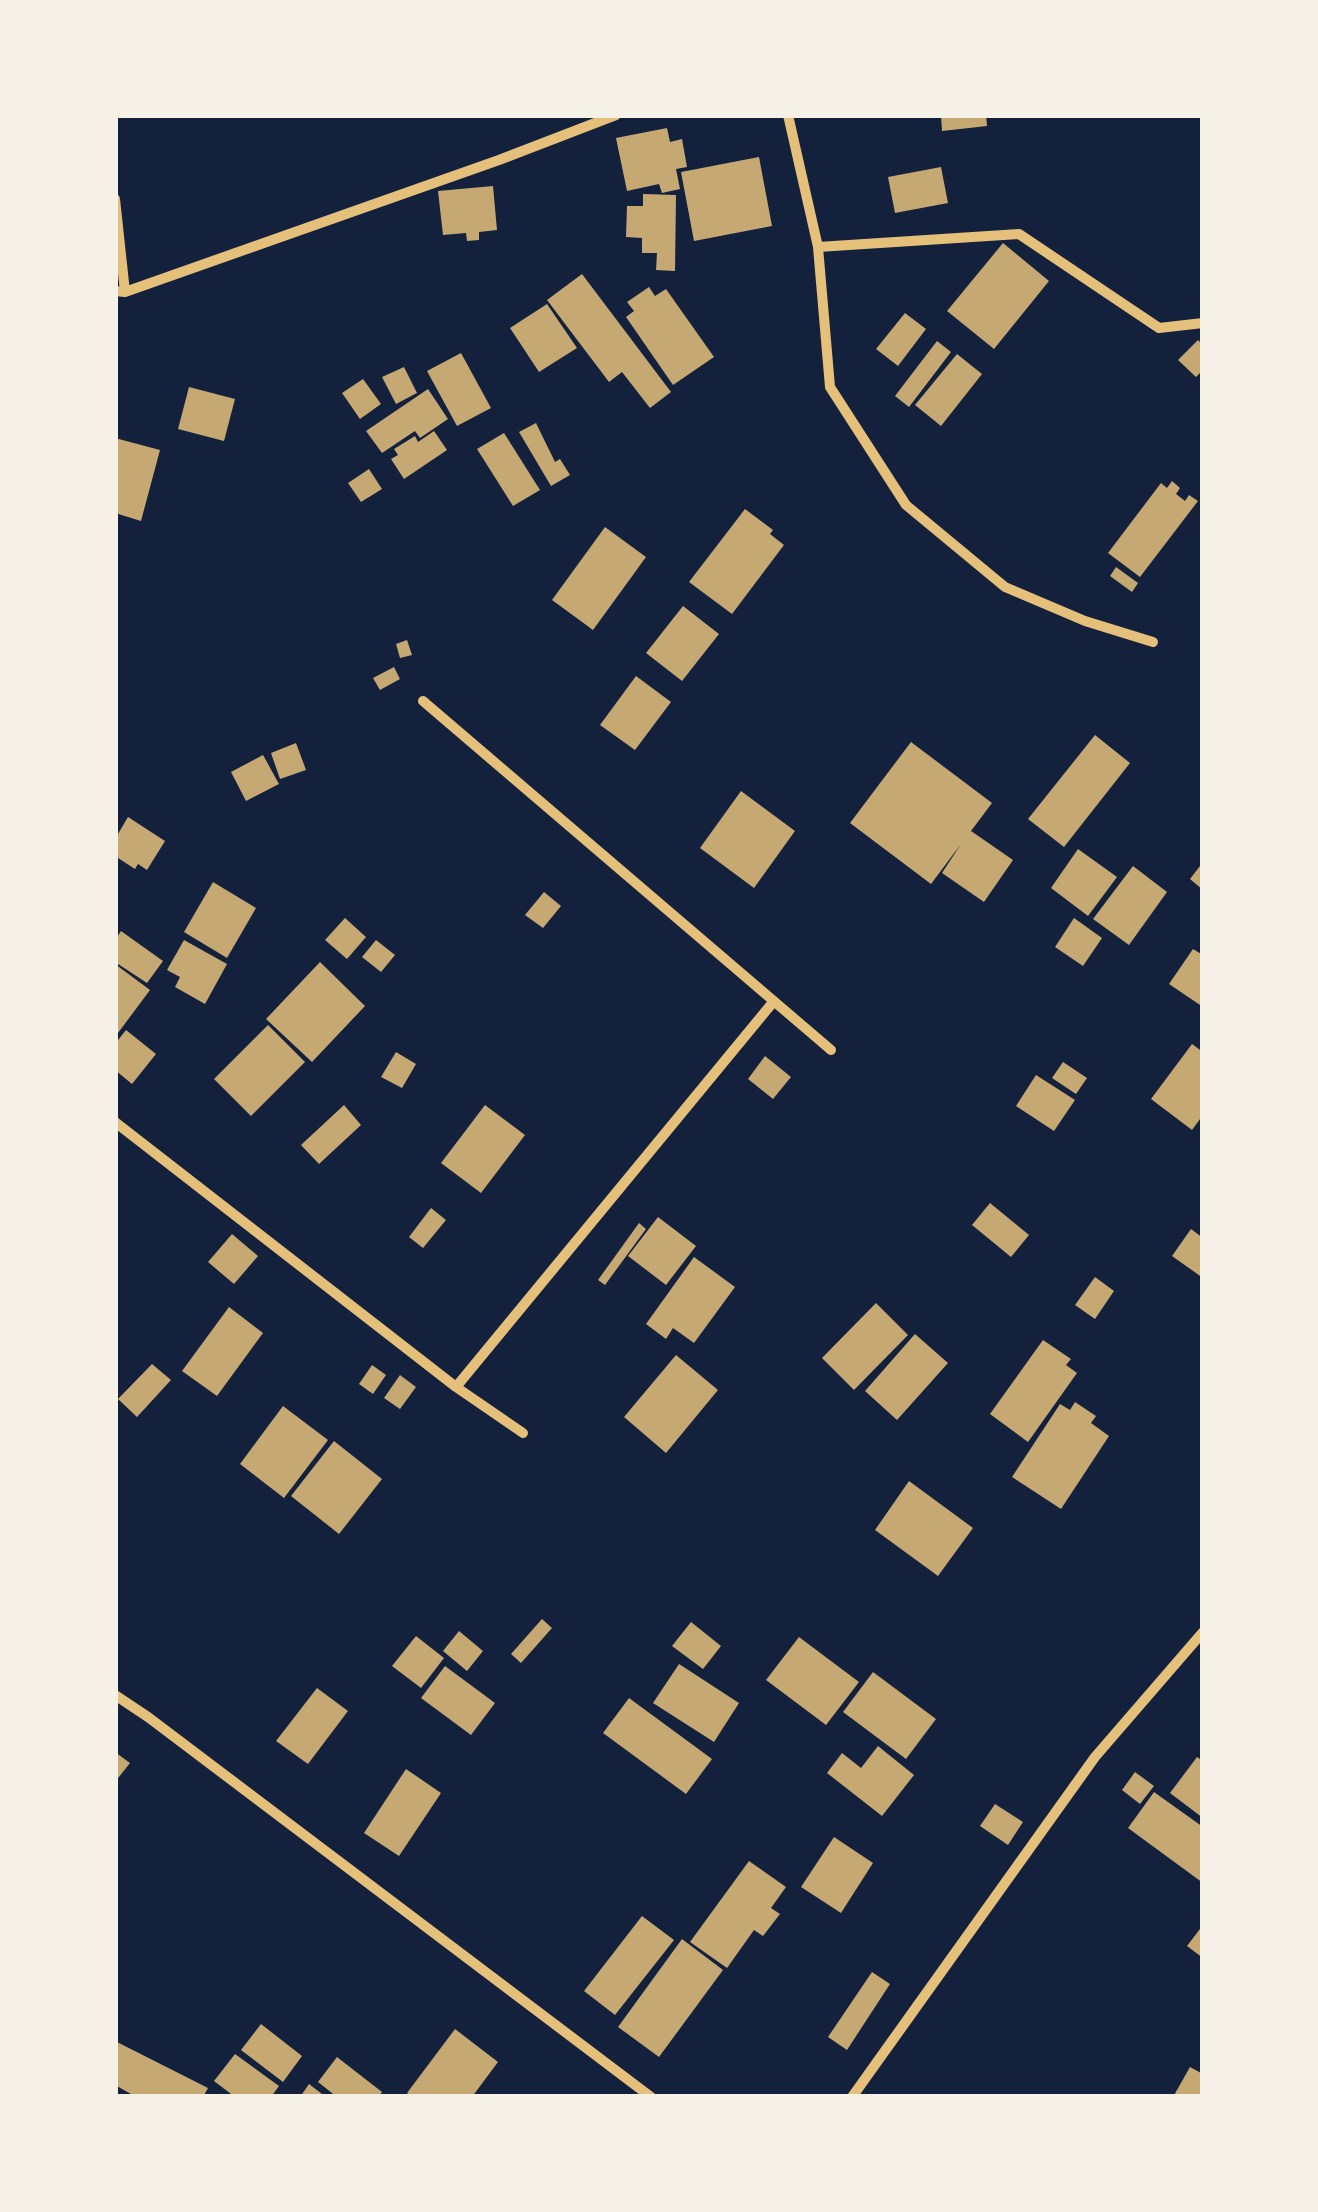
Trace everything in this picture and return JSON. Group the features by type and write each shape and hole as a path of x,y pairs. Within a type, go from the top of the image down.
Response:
{"street":[{"path":"115,199 120,291 616,115"},
{"path":"788,115 818,247 830,387 906,505 1005,587 1085,621 1153,642"},
{"path":"818,247 1019,234 1159,328 1203,323"},
{"path":"423,701 831,1050"},
{"path":"456,1387 774,1002"},
{"path":"115,1122 456,1387 523,1432"},
{"path":"852,2097 1095,1758 1203,1632"},
{"path":"115,1695 652,2097"}],"building":[{"path":"941,115 986,115 987,126 942,131"},
{"path":"667,128 670,142 682,139 687,167 676,169 680,189 662,193 659,184 627,191 616,138"},
{"path":"759,157 772,226 694,241 681,172"},
{"path":"941,167 948,203 895,213 888,177"},
{"path":"493,186 497,230 479,232 479,240 467,241 466,233 443,235 438,191"},
{"path":"643,194 676,195 675,271 656,270 657,253 642,253 642,238 626,237 627,206 643,206"},
{"path":"1003,243 1049,281 994,349 947,311"},
{"path":"582,274 671,392 650,408 622,372 609,382 547,300"},
{"path":"649,287 655,296 666,289 714,357 673,385 626,317 634,311 627,302"},
{"path":"547,304 577,348 539,372 510,328"},
{"path":"905,313 926,329 898,366 876,349"},
{"path":"1198,340 1203,345 1203,370 1196,377 1178,360"},
{"path":"937,341 951,352 909,407 895,396"},
{"path":"461,353 491,408 457,426 427,371"},
{"path":"957,354 982,374 941,426 915,405"},
{"path":"404,367 417,393 396,404 382,377"},
{"path":"363,379 381,404 360,419 342,393"},
{"path":"189,387 235,399 224,441 178,429"},
{"path":"428,389 448,419 420,438 415,431 382,453 366,431"},
{"path":"536,423 555,462 560,459 570,475 551,486 519,432"},
{"path":"434,431 447,450 404,479 391,459 398,455 394,449 415,436 418,442"},
{"path":"504,433 540,490 513,506 477,449"},
{"path":"115,438 160,450 141,521 115,513"},
{"path":"369,469 382,489 361,502 348,483"},
{"path":"1172,481 1180,488 1176,494 1185,501 1189,495 1198,501 1140,577 1108,553 1161,483 1167,488"},
{"path":"745,509 773,530 770,534 784,545 732,614 689,582"},
{"path":"605,527 646,557 593,630 552,600"},
{"path":"1116,567 1138,583 1132,592 1110,576"},
{"path":"683,606 719,634 682,681 646,653"},
{"path":"407,640 412,655 400,658 396,644"},
{"path":"394,667 400,679 380,690 373,678"},
{"path":"636,676 671,702 635,750 600,725"},
{"path":"1095,735 1130,763 1064,847 1028,819"},
{"path":"911,742 992,803 971,831 1013,860 984,902 942,873 961,844 931,884 850,823"},
{"path":"296,743 306,770 280,779 271,753"},
{"path":"263,755 279,784 246,801 231,772"},
{"path":"741,791 795,831 754,888 700,848"},
{"path":"128,817 165,841 147,870 138,864 135,869 115,856 115,839"},
{"path":"1078,849 1117,877 1088,916 1051,888"},
{"path":"1203,862 1203,890 1190,879"},
{"path":"1133,866 1167,892 1129,945 1093,919"},
{"path":"213,882 256,908 227,958 184,932"},
{"path":"544,892 561,906 543,928 525,915"},
{"path":"345,918 366,937 347,959 325,940"},
{"path":"1074,918 1102,938 1083,966 1055,947"},
{"path":"121,931 163,961 147,983 115,962 115,940"},
{"path":"184,940 227,964 205,1004 175,987 180,977 167,970"},
{"path":"376,940 395,955 381,972 362,957"},
{"path":"1193,949 1203,955 1203,1007 1169,984"},
{"path":"320,962 365,1006 312,1062 266,1019"},
{"path":"115,964 150,990 118,1033 115,1031"},
{"path":"268,1025 305,1062 251,1116 214,1079"},
{"path":"126,1030 156,1054 132,1084 115,1070 115,1044"},
{"path":"1192,1044 1203,1052 1203,1115 1192,1130 1151,1099"},
{"path":"396,1052 416,1064 402,1088 381,1077"},
{"path":"765,1056 791,1077 773,1099 748,1079"},
{"path":"1063,1062 1087,1078 1076,1094 1052,1078"},
{"path":"1036,1075 1075,1100 1054,1131 1016,1106"},
{"path":"344,1105 361,1125 319,1164 301,1145"},
{"path":"485,1105 525,1135 481,1193 441,1163"},
{"path":"990,1203 1029,1235 1011,1257 972,1225"},
{"path":"431,1208 446,1220 423,1248 409,1237"},
{"path":"658,1217 696,1246 666,1285 628,1256"},
{"path":"639,1223 646,1229 605,1285 598,1280"},
{"path":"1191,1229 1203,1238 1203,1278 1172,1256"},
{"path":"232,1234 258,1256 234,1284 208,1262"},
{"path":"694,1257 735,1287 694,1343 673,1328 666,1339 646,1324"},
{"path":"1095,1277 1114,1291 1095,1319 1075,1305"},
{"path":"876,1303 908,1335 854,1390 822,1358"},
{"path":"229,1307 263,1333 217,1396 182,1371"},
{"path":"915,1334 948,1363 897,1420 865,1391"},
{"path":"1043,1340 1071,1359 1066,1365 1077,1373 1028,1442 990,1414"},
{"path":"676,1355 718,1390 666,1453 624,1417"},
{"path":"152,1364 171,1380 137,1417 118,1399"},
{"path":"372,1365 386,1375 373,1394 359,1384"},
{"path":"400,1375 416,1387 400,1409 384,1398"},
{"path":"1075,1402 1096,1416 1091,1423 1109,1436 1061,1509 1012,1477 1060,1404 1070,1410"},
{"path":"283,1406 328,1440 284,1498 240,1464"},
{"path":"334,1441 382,1479 339,1534 291,1496"},
{"path":"909,1481 973,1528 938,1576 875,1530"},
{"path":"542,1619 552,1628 521,1663 511,1654"},
{"path":"691,1622 721,1646 703,1669 672,1646"},
{"path":"459,1631 483,1651 467,1671 443,1651"},
{"path":"416,1636 444,1658 421,1688 392,1666"},
{"path":"799,1637 859,1682 826,1725 766,1680"},
{"path":"679,1664 739,1703 714,1742 653,1703"},
{"path":"445,1666 495,1703 471,1735 421,1698"},
{"path":"873,1672 936,1719 906,1759 843,1712"},
{"path":"317,1688 348,1711 308,1764 276,1741"},
{"path":"629,1698 712,1759 686,1794 603,1733"},
{"path":"878,1746 914,1775 882,1816 827,1773 842,1753 861,1768"},
{"path":"115,1752 130,1763 115,1782"},
{"path":"1197,1757 1203,1761 1203,1818 1170,1793"},
{"path":"406,1769 441,1793 399,1856 364,1833"},
{"path":"1135,1772 1154,1786 1140,1804 1122,1790"},
{"path":"1154,1792 1203,1827 1203,1883 1128,1828"},
{"path":"995,1804 1023,1822 1008,1845 980,1826"},
{"path":"834,1837 873,1863 841,1913 801,1887"},
{"path":"749,1861 786,1887 771,1908 780,1914 763,1936 754,1930 727,1968 690,1942"},
{"path":"642,1916 674,1940 615,2015 584,1991"},
{"path":"1203,1925 1203,1958 1187,1946"},
{"path":"682,1939 723,1970 659,2057 618,2027"},
{"path":"872,1972 890,1984 847,2050 828,2037"},
{"path":"261,2024 302,2056 283,2082 241,2050"},
{"path":"455,2029 498,2062 472,2097 412,2097 407,2093"},
{"path":"115,2041 208,2088 203,2097 130,2097 115,2085"},
{"path":"235,2054 279,2086 271,2097 235,2097 214,2081"},
{"path":"337,2057 382,2092 379,2097 337,2097 318,2082"},
{"path":"1190,2067 1203,2074 1203,2097 1173,2097"},
{"path":"309,2084 326,2097 300,2097"}]}
